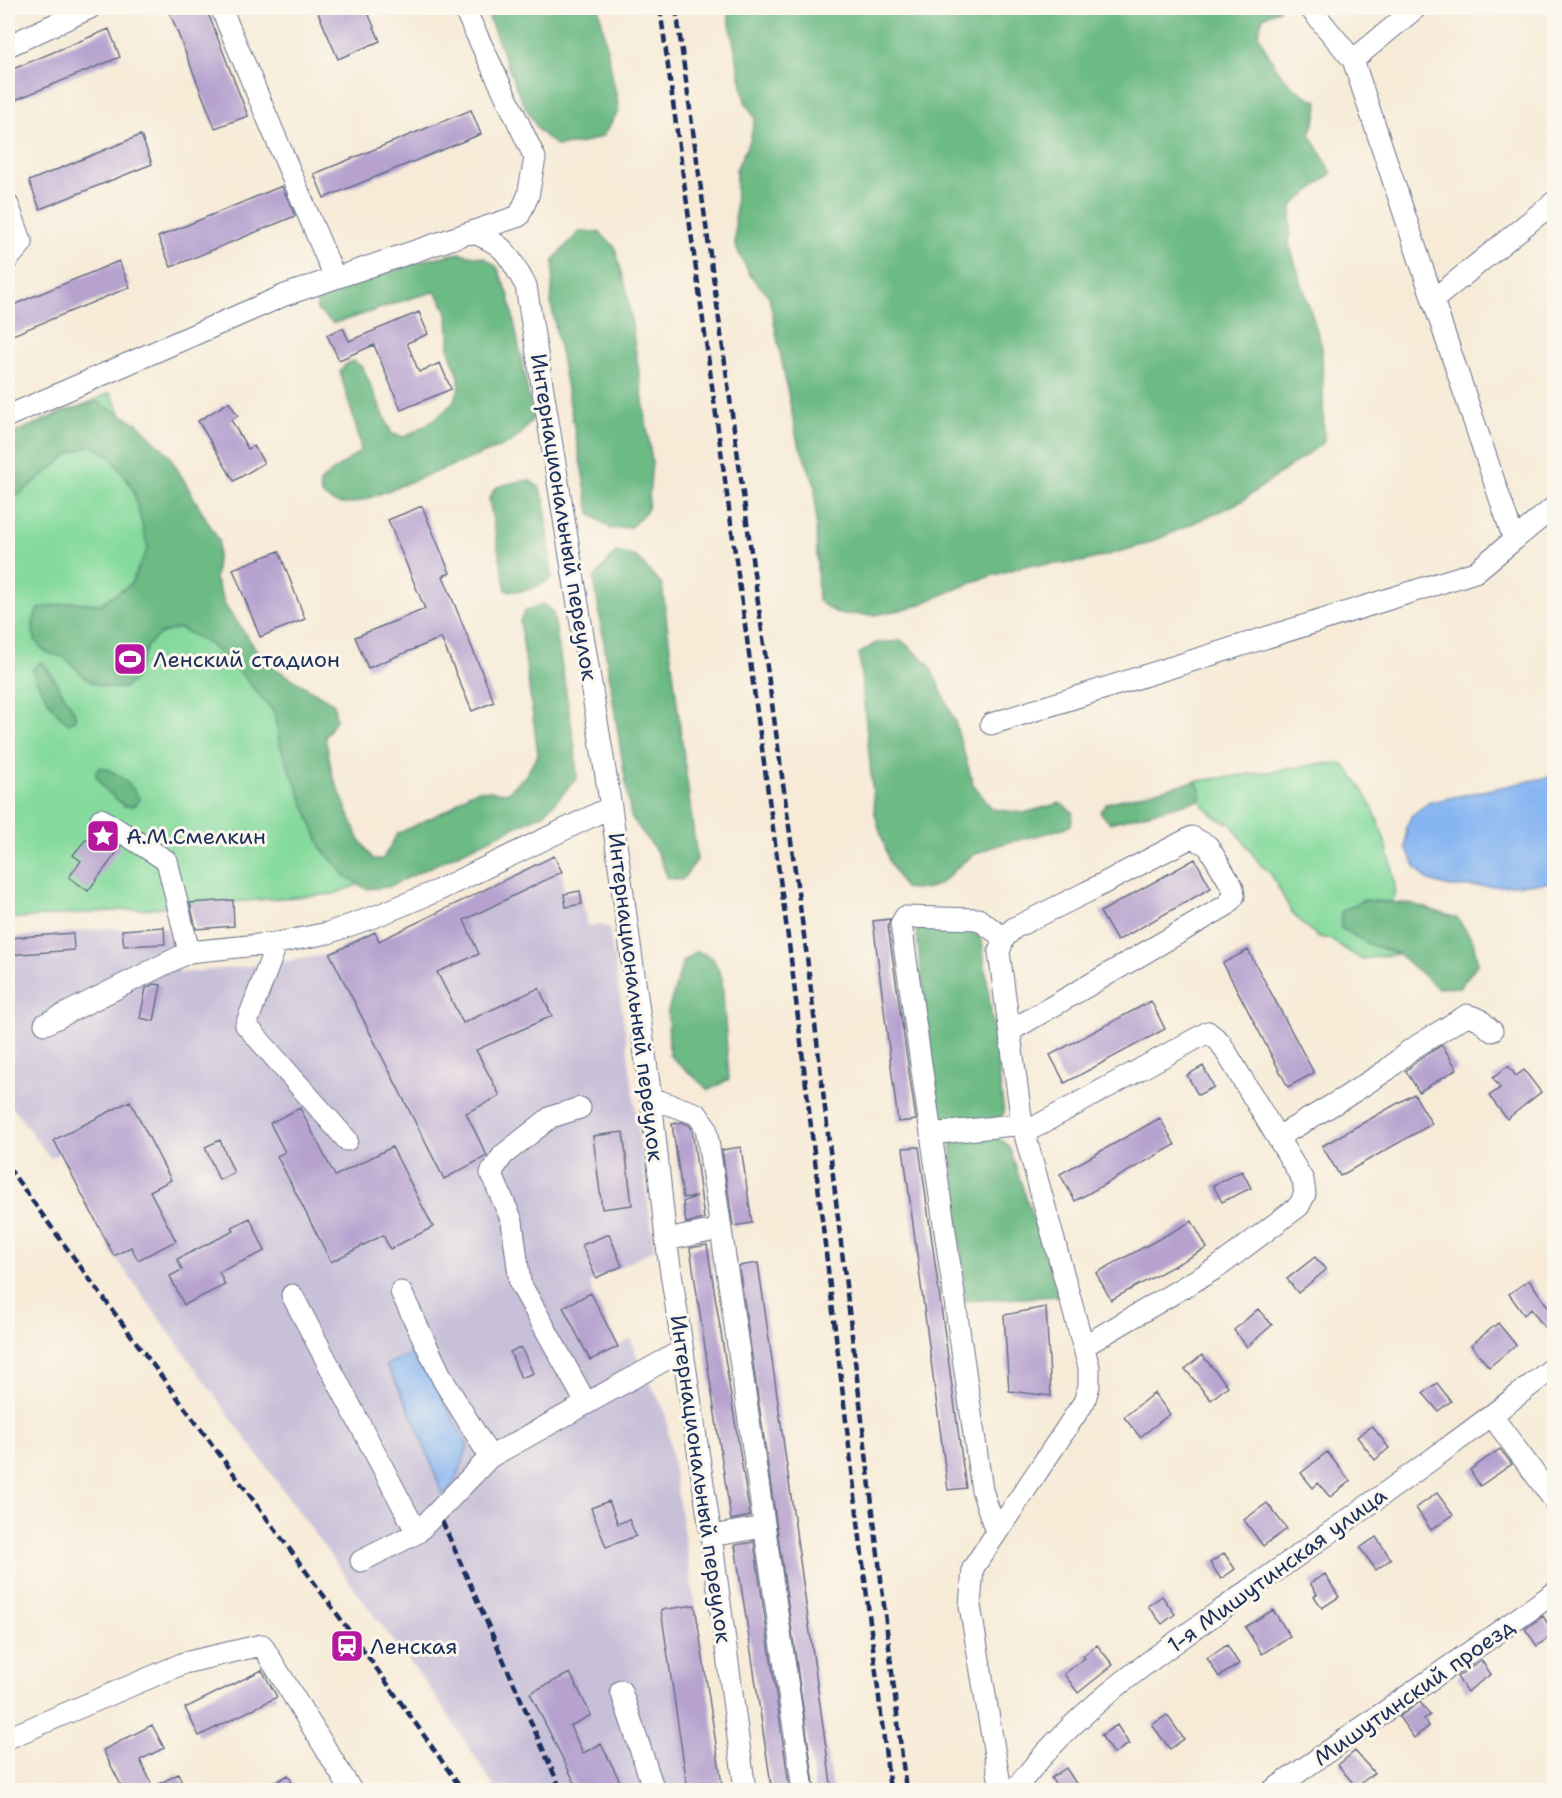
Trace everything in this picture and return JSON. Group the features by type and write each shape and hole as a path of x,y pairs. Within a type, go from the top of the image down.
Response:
{"street":[{"path":"8,46 90,8"},
{"path":"221,8 335,279"},
{"path":"8,416 285,296 519,216 528,196 535,158 464,8"},
{"path":"1310,8 1353,60 1514,540"},
{"path":"1353,60 1416,8"},
{"path":"1433,300 1554,202"},
{"path":"8,205 22,243 8,259"},
{"name":"Интернациональный переулок","path":"471,232 490,239 507,252 526,286 611,807 651,1098 666,1240 711,1536 745,1791"},
{"path":"991,724 1475,572 1554,507"},
{"path":"45,1024 189,952 277,943 328,933 389,911 439,890 611,807"},
{"path":"101,819 166,861 189,952"},
{"path":"1001,1791 970,1606 973,1568 1084,1402 1089,1386 1089,1367 1023,1128 999,952 1004,938 1014,928 1192,837 1208,846 1233,888 1234,896 1227,905 1010,1031"},
{"path":"996,1532 982,1490 901,924 905,917 978,919 1004,938"},
{"path":"277,943 246,1025 347,1140"},
{"path":"1278,1137 1361,1087 1387,1070 1410,1050 1467,1015 1479,1019 1492,1031"},
{"path":"931,1134 1023,1128 1208,1032 1220,1042 1303,1180 1305,1194 1299,1206 1218,1267 1084,1346"},
{"path":"651,1098 697,1114 706,1127 803,1791"},
{"path":"580,1108 551,1117 502,1155 491,1173 512,1221 520,1283 586,1403"},
{"path":"666,1240 721,1229"},
{"path":"401,1292 443,1380 490,1457"},
{"path":"292,1295 417,1533"},
{"path":"361,1561 417,1533 490,1457 683,1350"},
{"name":"1-я Мишутинская улица","path":"1014,1791 1063,1733 1107,1695 1161,1653 1492,1416 1554,1366"},
{"path":"1492,1416 1554,1500"},
{"path":"711,1536 764,1527"},
{"name":"Мишутинский проезд","path":"1274,1791 1554,1593"},
{"path":"8,1738 184,1663 262,1645 351,1791"},
{"path":"621,1691 654,1791"}],"shaded area":[{"path":"554,856 562,872 564,893 580,891 587,926 600,925 609,928 654,1249 596,1278 589,1284 618,1346 630,1339 641,1366 665,1411 723,1790 496,1790 437,1698 367,1606 114,1256 61,1153 50,1158 8,1101 8,938 113,928 122,930 174,928 180,973 264,965 330,954 375,932 385,953 384,939"}],"green space":[{"path":"485,8 599,8 619,110 603,136 584,143 557,146 539,131 520,97"},
{"path":"727,8 1281,8 1263,17 1258,34 1280,74 1296,90 1318,101 1317,114 1310,134 1332,173 1292,206 1289,244 1322,347 1324,442 1240,502 1147,544 1082,562 1024,566 975,581 911,608 875,615 838,614 818,601 815,485 797,439 769,296 750,275 735,245 736,170 750,140 755,118 745,101"},
{"path":"579,232 599,232 615,247 627,292 652,462 648,509 631,527 611,529 590,513 551,303 554,259"},
{"path":"459,253 485,258 497,267 509,296 533,418 522,433 510,443 349,504 339,504 327,499 321,494 320,483 361,450 340,372 346,364 354,361 363,368 392,434 405,437 449,407 459,389 459,379 449,348 447,312 435,292 333,323 317,310 316,295 429,259"},
{"name":"Ленский стадион","path":"110,393 370,880 334,894 8,919 8,439"},
{"path":"97,402 137,423 169,455 219,541 215,579 227,608 260,655 279,671 334,704 336,720 325,737 332,774 359,839 373,859 382,860 397,834 449,809 468,794 479,790 507,793 526,775 538,754 520,621 525,611 543,604 553,612 575,748 577,778 545,813 388,887 366,889 346,876 322,849 280,745 274,712 243,676 208,643 179,628 160,634 147,646 134,680 123,689 91,682 61,656 43,650 36,640 33,628 38,609 72,602 100,604 130,585 148,548 133,489 112,458 92,445 71,453 8,503 8,436 62,412"},
{"path":"529,480 539,487 545,502 552,578 530,589 506,590 489,499 495,488"},
{"path":"616,552 636,557 662,585 697,860 682,880 668,878 657,852 631,817 594,578"},
{"path":"902,641 929,664 954,719 973,784 992,809 1024,813 1060,803 1073,812 1071,825 983,851 962,863 936,885 918,889 904,888 889,861 875,814 859,654 876,643"},
{"path":"41,662 46,666 74,711 76,719 68,724 52,706 35,677 32,670"},
{"path":"1341,763 1361,787 1376,816 1395,882 1393,902 1363,900 1369,944 1398,954 1361,959 1331,940 1317,936 1291,911 1271,874 1260,864 1230,823 1210,812 1200,801 1201,792 1196,781 1318,764"},
{"path":"100,767 123,778 132,788 139,799 134,806 124,806 104,788 95,773"},
{"path":"1196,781 1201,792 1200,800 1110,823 1100,812 1107,803"},
{"path":"1363,900 1412,904 1457,918 1473,941 1478,963 1460,987 1438,988 1398,954 1369,944 1341,928 1341,912"},
{"path":"925,925 972,928 982,941 1004,1114 991,1121 947,1124 938,1110 916,929"},
{"path":"697,951 713,958 722,978 729,1079 709,1090 669,1055 668,1011 683,962"},
{"path":"963,1135 996,1136 1009,1147 1059,1296 965,1301 951,1143"}],"water":[{"path":"1554,776 1554,882 1450,887 1429,881 1417,869 1406,849 1406,828 1412,815 1430,802"},
{"path":"411,1354 433,1382 468,1446 456,1479 442,1494 417,1428 386,1365"}],"building":[{"path":"168,8 206,8 248,116 215,128"},
{"path":"316,8 366,8 380,41 338,59"},
{"path":"109,29 120,57 8,103 8,71"},
{"path":"471,110 481,134 324,198 314,174"},
{"path":"141,135 152,164 40,209 29,181"},
{"path":"282,186 295,216 171,267 158,237"},
{"path":"119,261 130,287 8,337 8,307"},
{"path":"419,312 428,334 407,343 419,372 440,363 451,389 401,410 374,345 339,360 327,335 343,328 349,341"},
{"path":"229,402 238,416 231,420 248,449 254,446 264,463 234,481 198,421"},
{"path":"422,506 450,573 443,576 494,702 472,711 441,638 368,668 355,637 425,609 388,520"},
{"path":"279,551 305,619 260,637 233,569"},
{"path":"101,834 121,847 88,891 69,877 81,861 73,855 86,839 93,845"},
{"path":"554,856 562,872 464,920 479,954 437,972 463,1023 539,988 552,1016 476,1050 500,1096 466,1113 487,1156 444,1179 330,954 375,932 379,941"},
{"path":"1195,859 1211,888 1117,941 1100,912"},
{"path":"580,891 582,904 566,907 564,894"},
{"path":"233,900 234,926 196,929 190,903"},
{"path":"890,919 888,926 916,1120 898,1122 873,921"},
{"path":"164,927 165,944 124,946 122,930"},
{"path":"73,933 74,950 8,955 8,938"},
{"path":"1248,950 1314,1073 1288,1087 1223,963"},
{"path":"154,984 161,985 154,1021 140,1018 146,988"},
{"path":"1151,1001 1165,1029 1065,1083 1050,1055"},
{"path":"1442,1045 1457,1069 1419,1092 1406,1071 1418,1060"},
{"path":"1203,1066 1214,1087 1198,1095 1187,1075"},
{"path":"1508,1066 1516,1076 1524,1070 1541,1092 1507,1119 1489,1096 1500,1088 1493,1078"},
{"path":"1414,1094 1432,1124 1340,1176 1322,1146"},
{"path":"130,1101 171,1180 150,1191 176,1241 138,1260 131,1247 114,1256 54,1140"},
{"path":"300,1108 335,1176 392,1147 433,1227 390,1249 383,1235 331,1262 277,1156 285,1152 270,1123"},
{"path":"1160,1118 1175,1145 1075,1201 1060,1174"},
{"path":"682,1122 692,1129 704,1219 686,1223 683,1202 697,1196 683,1198 672,1124"},
{"path":"623,1132 632,1205 602,1209 593,1136"},
{"path":"220,1140 234,1173 219,1180 205,1147"},
{"path":"741,1147 752,1223 733,1226 722,1150"},
{"path":"919,1147 966,1488 948,1490 903,1148"},
{"path":"1242,1171 1251,1188 1222,1202 1213,1185"},
{"path":"250,1218 265,1251 219,1272 225,1285 184,1305 170,1276 182,1270 177,1259 234,1231 232,1227"},
{"path":"1192,1221 1207,1248 1111,1300 1096,1273"},
{"path":"609,1234 622,1266 596,1278 582,1245"},
{"path":"707,1245 750,1516 731,1520 690,1248"},
{"path":"1315,1257 1326,1270 1298,1293 1287,1279"},
{"path":"758,1263 832,1791 815,1791 739,1266"},
{"path":"1529,1280 1554,1315 1554,1319 1544,1327 1531,1309 1524,1315 1509,1294"},
{"path":"591,1293 618,1347 590,1360 563,1307"},
{"path":"1046,1307 1051,1396 1009,1391 1004,1315"},
{"path":"1258,1309 1272,1325 1247,1347 1234,1330"},
{"path":"1498,1323 1516,1345 1489,1367 1471,1345"},
{"path":"521,1347 533,1373 521,1378 510,1352"},
{"path":"1202,1355 1228,1386 1211,1400 1185,1369"},
{"path":"1437,1383 1451,1401 1438,1411 1423,1393"},
{"path":"1154,1393 1170,1414 1140,1437 1124,1417"},
{"path":"1372,1426 1389,1448 1375,1460 1357,1437"},
{"path":"1500,1449 1512,1464 1480,1486 1470,1470"},
{"path":"1327,1452 1350,1481 1330,1497 1318,1483 1313,1488 1301,1473"},
{"path":"1437,1493 1453,1515 1431,1530 1416,1508"},
{"path":"609,1501 618,1524 629,1519 636,1536 606,1547 591,1508"},
{"path":"1267,1503 1287,1529 1263,1546 1244,1520"},
{"path":"1376,1537 1391,1559 1376,1570 1360,1548"},
{"path":"754,1542 790,1791 772,1791 735,1545"},
{"path":"1224,1553 1235,1569 1221,1579 1210,1563"},
{"path":"1325,1574 1339,1597 1322,1608 1314,1596 1317,1594 1310,1583"},
{"path":"1162,1596 1175,1614 1162,1624 1148,1606"},
{"path":"695,1605 723,1791 688,1791 661,1610"},
{"path":"1273,1610 1290,1636 1262,1654 1245,1627"},
{"path":"1543,1616 1554,1634 1537,1646 1525,1629"},
{"path":"1097,1645 1113,1665 1078,1693 1064,1674 1085,1658 1083,1656"},
{"path":"1227,1645 1239,1664 1219,1677 1207,1658"},
{"path":"1481,1660 1491,1674 1467,1692 1457,1677"},
{"path":"262,1670 277,1697 199,1736 185,1708"},
{"path":"570,1673 591,1715 570,1726 583,1753 601,1744 625,1791 579,1791 530,1693"},
{"path":"1420,1702 1430,1715 1424,1719 1429,1726 1414,1738 1399,1717"},
{"path":"1167,1715 1184,1739 1170,1749 1152,1725"},
{"path":"152,1725 164,1748 140,1760 153,1787 178,1774 186,1791 124,1791 103,1750"},
{"path":"1117,1725 1129,1744 1113,1754 1101,1735"},
{"path":"1355,1751 1374,1773 1356,1787 1338,1765"},
{"path":"1066,1768 1081,1791 1059,1791 1051,1778"},
{"path":"288,1775 297,1791 261,1791"}],"railway":[{"path":"660,8 791,959 890,1790"},
{"path":"676,8 807,957 906,1790"},
{"path":"8,1167 351,1633 462,1790"},
{"path":"442,1521 561,1790"}],"place":[{"name":"Ленский стадион","path":"130,659"},
{"name":"А.М.Смелкин","path":"103,836"},
{"name":"Ленская","path":"347,1646"}]}
